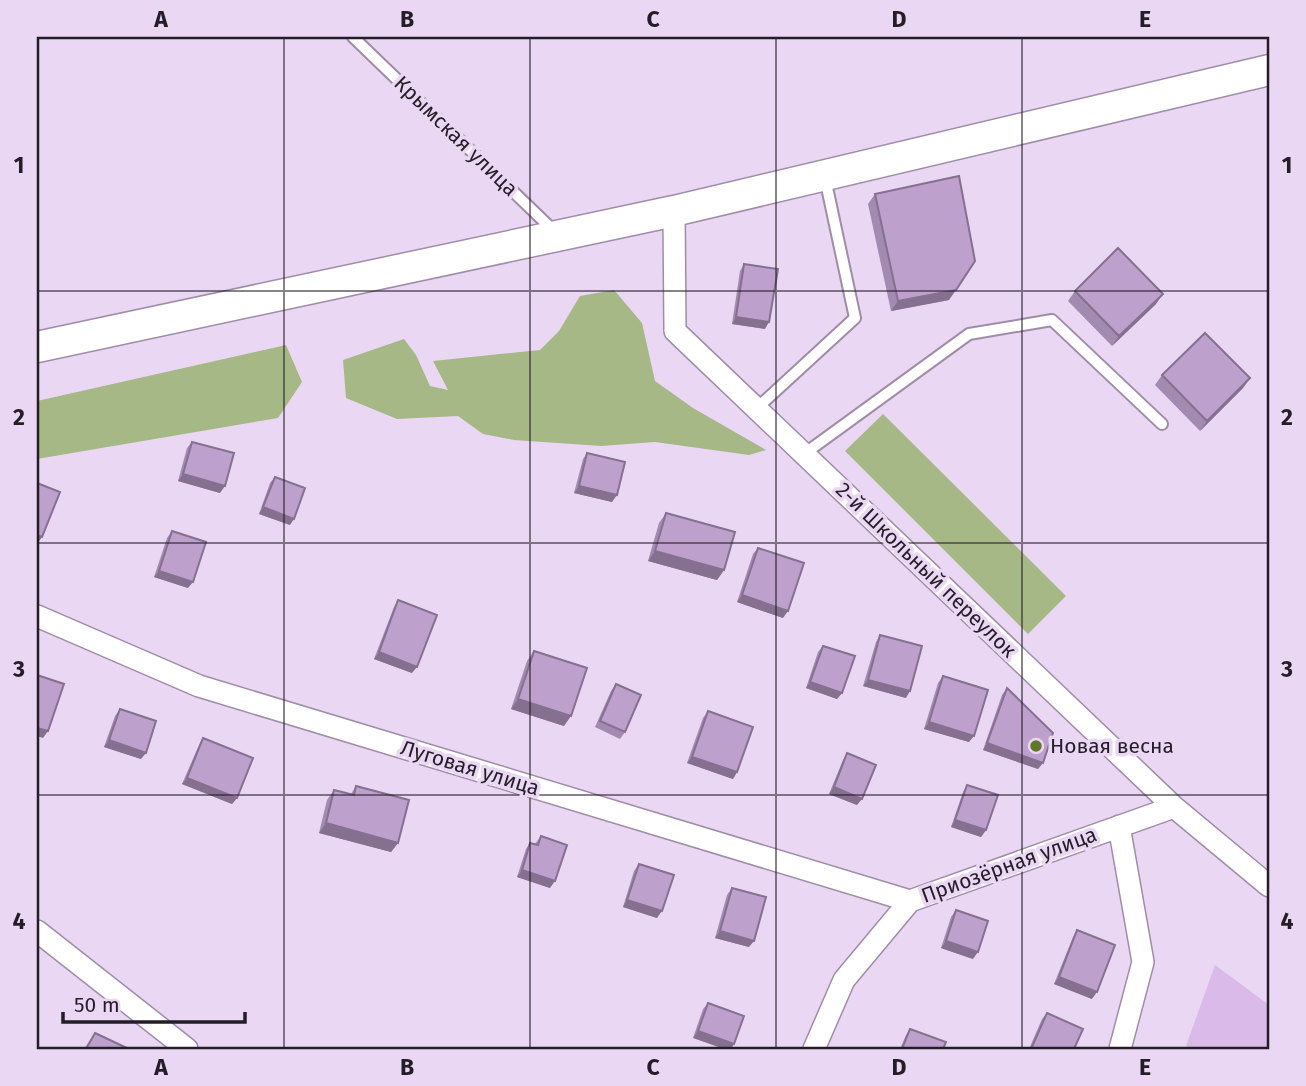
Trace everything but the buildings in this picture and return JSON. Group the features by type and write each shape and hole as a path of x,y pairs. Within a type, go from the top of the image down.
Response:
{"main road":[{"path":"37,347 674,211 1269,70"}],"street":[{"name":"2-й Школьный переулок","path":"674,211 675,331 1174,807 1269,886"},
{"name":"Луговая улица","path":"37,616 199,685 909,901"},
{"name":"Приозёрная улица","path":"814,1049 844,980 909,901 1174,807"},
{"name":"Приозёрная улица","path":"1119,826 1143,962 1119,1049"},
{"path":"37,930 187,1049"}],"lane":[{"name":"Крымская улица","path":"354,37 559,236"},
{"path":"756,409 855,318 825,176"},
{"path":"804,454 969,334 1052,320 1161,424"}],"green space":[{"path":"614,290 642,323 655,381 693,408 766,450 749,455 655,442 601,446 514,440 483,434 458,416 397,419 346,398 343,360 404,339 416,355 430,386 448,390 433,361 540,350 559,331 580,296"},
{"path":"286,345 302,382 278,418 37,459 37,401"},
{"path":"883,414 1066,596 1028,634 845,451"}],"shaded area":[{"path":"1215,965 1269,1005 1269,1049 1185,1049"}],"place":[{"name":"Новая весна","path":"1036,746"}]}
